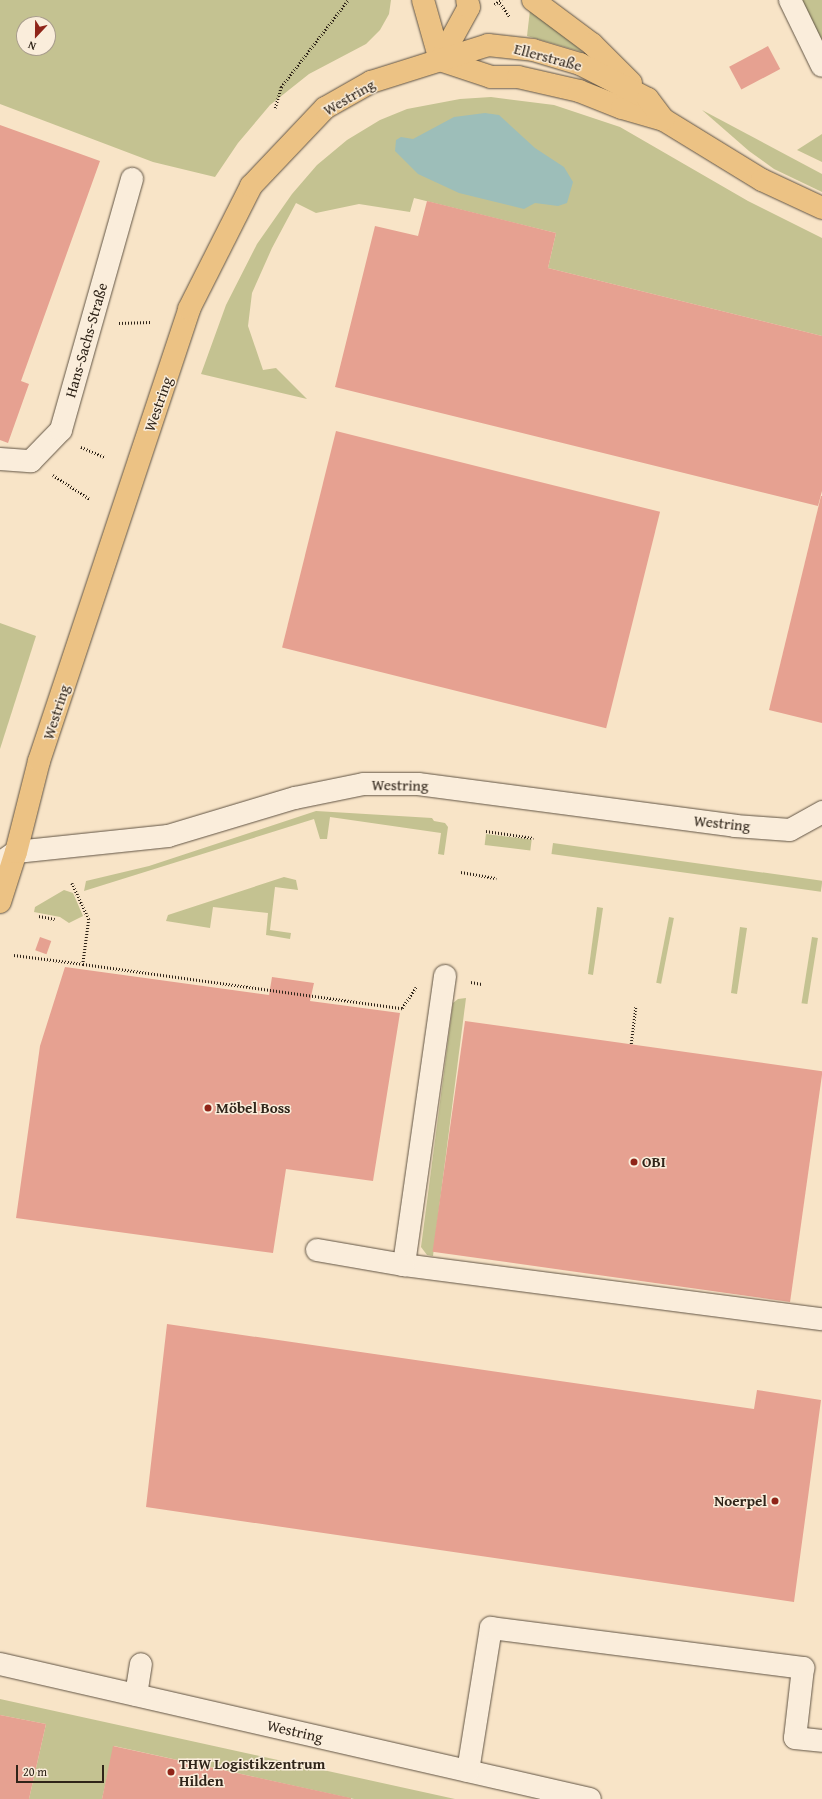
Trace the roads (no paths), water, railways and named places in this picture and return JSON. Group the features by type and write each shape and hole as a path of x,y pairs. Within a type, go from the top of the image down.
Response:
{"main road":[{"path":"423,0 440,60"},
{"path":"440,60 469,7 467,0"},
{"path":"533,0 592,44 648,99"},
{"name":"Ellerstraße","path":"440,60 488,45 518,47 580,64 648,99 664,120"},
{"name":"Ellerstraße","path":"440,60 491,77 518,77 579,91 664,120 762,180 822,208"},
{"name":"Westring","path":"0,902 6,854 39,761 189,309 250,186 325,108 371,82 440,60"}],"street":[{"path":"790,0 822,66"},
{"name":"Hans-Sachs-Straße","path":"0,459 31,461 61,430 132,179"},
{"name":"Westring","path":"6,854 168,836 295,798 364,784 418,784 727,825 790,830 822,812"},
{"path":"404,1265 446,976"},
{"path":"317,1250 404,1265 822,1319"},
{"path":"468,1771 491,1628 803,1668 795,1738 822,1741"},
{"name":"Westring","path":"0,1664 590,1799"},
{"path":"136,1695 141,1664"}],"water":[{"path":"485,113 499,115 535,148 564,167 573,182 567,203 558,206 535,203 524,209 459,193 418,174 395,151 396,140 401,137 413,139 454,117"}],"place":[{"name":"Möbel Boss","path":"208,1108"},
{"name":"OBI","path":"634,1162"},
{"name":"Noerpel","path":"775,1501"},
{"name":"THW Logistikzentrum Hilden","path":"171,1772"}]}
